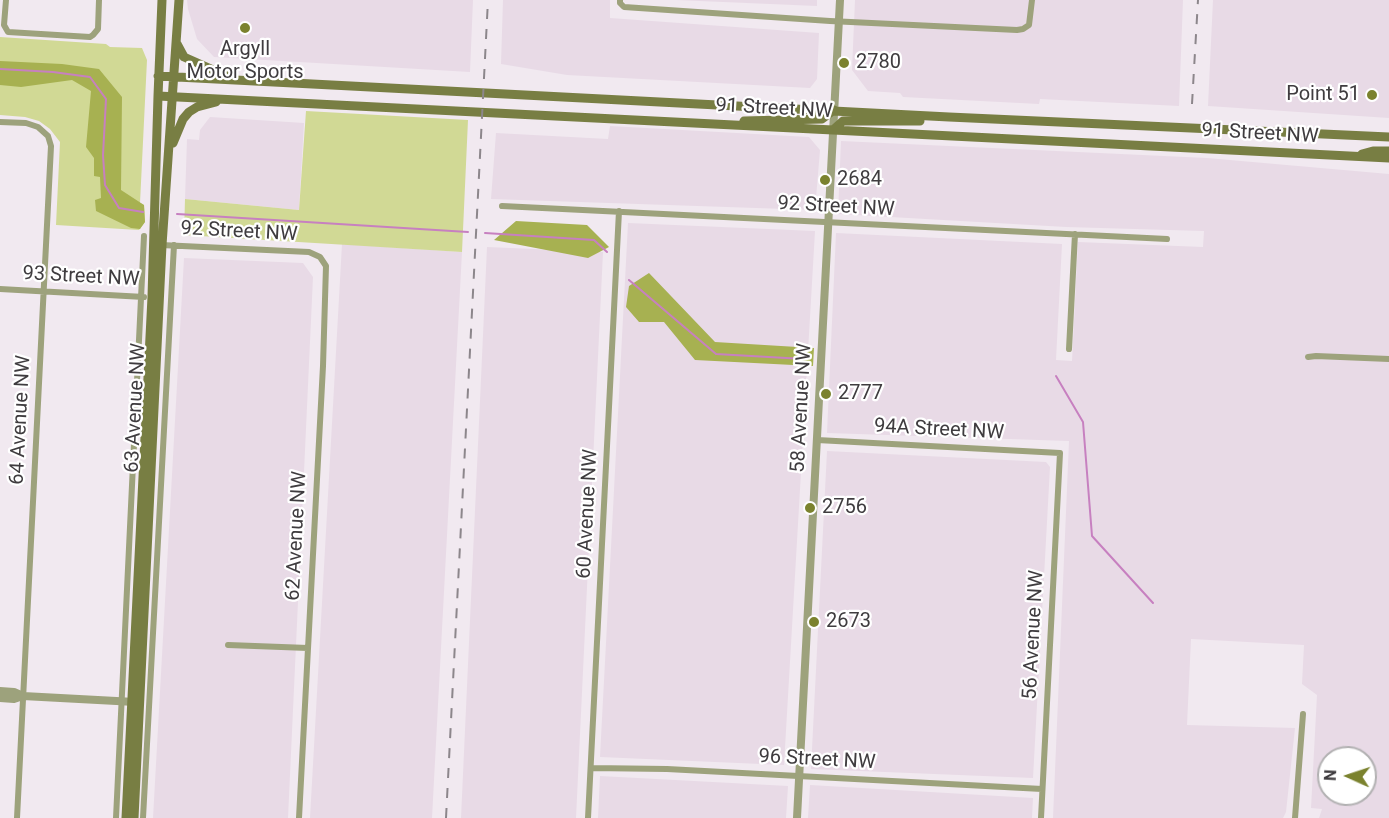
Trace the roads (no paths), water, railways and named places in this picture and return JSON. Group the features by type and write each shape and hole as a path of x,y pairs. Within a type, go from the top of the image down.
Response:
{"main road":[{"name":"63 Avenue NW","path":"134,818 136,702 158,245 158,76 162,0"},
{"name":"63 Avenue NW","path":"158,245 174,97 179,0"},
{"path":"177,44 184,57 237,80"},
{"name":"91 Street NW","path":"158,76 947,117 1389,137"},
{"name":"91 Street NW","path":"158,96 1389,158"},
{"path":"169,148 183,119 189,112 205,104 224,100"},
{"path":"711,124 763,119 822,118 827,117 834,110"},
{"path":"833,130 843,121 928,121 947,117"},
{"path":"1354,157 1373,151 1389,151"},
{"name":"63 Avenue NW","path":"126,818 136,702"}],"street":[{"path":"6,0 6,30 93,35 98,29 99,0"},
{"name":"58 Avenue NW","path":"797,818 840,0"},
{"path":"620,2 624,7 1017,30 1027,27 1031,17 1032,0"},
{"name":"64 Avenue NW","path":"0,122 30,124 45,132 50,139 51,150 17,818"},
{"name":"92 Street NW","path":"502,206 1167,239"},
{"name":"60 Avenue NW","path":"588,818 620,211"},
{"path":"1069,349 1075,234"},
{"name":"63 Avenue NW","path":"116,818 144,236"},
{"name":"92 Street NW","path":"158,245 309,252 320,257"},
{"name":"63 Avenue NW","path":"143,818 174,245"},
{"name":"62 Avenue NW","path":"299,818 327,272 320,257"},
{"name":"93 Street NW","path":"0,289 156,297"},
{"path":"1308,357 1389,359"},
{"name":"94A Street NW","path":"817,440 1060,453"},
{"name":"56 Avenue NW","path":"1041,818 1060,453"},
{"path":"228,645 308,648"},
{"path":"0,691 14,692 24,696 150,703"},
{"path":"0,698 14,699 24,696"},
{"path":"1295,818 1304,714"},
{"name":"96 Street NW","path":"591,768 668,769 1042,789"}],"waterway":[{"path":"0,69 90,77 106,99 103,155 105,185 119,208 143,212"},
{"path":"177,214 468,232"},
{"path":"485,233 594,240 607,252"},
{"path":"629,280 716,354 804,359"},
{"path":"1056,376 1083,422 1092,536 1153,603"}],"railway":[{"path":"446,818 488,0"},
{"path":"1192,104 1198,0"}],"place":[{"name":"Argyll Motor Sports","path":"245,28"},
{"name":"2780","path":"844,63"},
{"name":"Point 51","path":"1372,95"},
{"name":"2684","path":"825,180"},
{"name":"2777","path":"826,394"},
{"name":"2756","path":"810,508"},
{"name":"2673","path":"814,622"}]}
